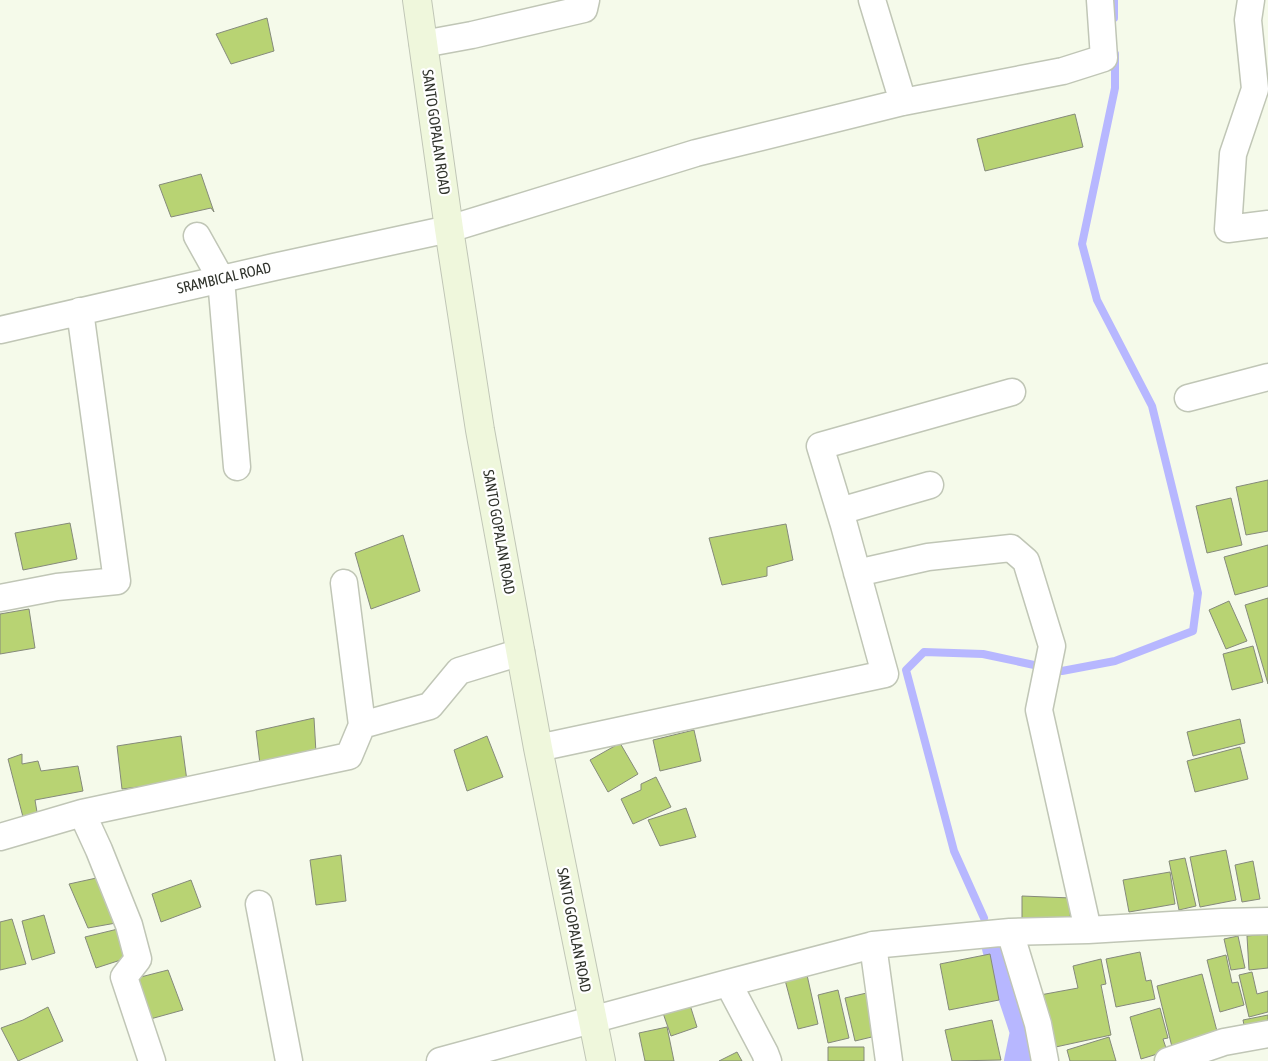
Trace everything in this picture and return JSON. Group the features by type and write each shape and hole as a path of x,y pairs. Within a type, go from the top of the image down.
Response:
{"main road":[{"name":"SANTO GOPALAN ROAD","path":"417,0 449,229 480,430 538,748 601,1061"}],"street":[{"path":"423,44 472,35 584,9 586,0"},
{"path":"872,0 904,102"},
{"name":"SRAMBICAL ROAD","path":"0,330 449,229 696,153 904,102 1062,71 1104,58 1100,0"},
{"path":"1251,0 1248,20 1255,88 1233,154 1228,229 1268,224"},
{"path":"197,236 220,279 237,467"},
{"path":"0,598 57,587 117,581 80,311"},
{"path":"1188,398 1268,378"},
{"path":"538,748 885,674 820,446 1012,392"},
{"path":"840,512 930,485"},
{"path":"857,573 928,557 1011,548 1026,561 1052,646 1040,710 1088,930"},
{"path":"0,837 82,813 349,756 362,725 344,583"},
{"path":"362,725 430,706 459,671 521,652"},
{"path":"82,813 129,925 138,959 124,977 152,1061"},
{"path":"259,904 289,1061"},
{"path":"440,1061 873,945 1010,932 1088,930 1268,920"},
{"path":"1010,932 1038,1024 1045,1061"},
{"path":"873,945 889,1061"},
{"path":"728,983 768,1061"},
{"path":"1168,1061 1224,1042 1268,1034"}],"building":[{"path":"267,18 274,51 231,64 216,34"},
{"path":"1075,114 1083,147 985,171 977,139"},
{"path":"201,174 214,212 211,208 171,217 159,185"},
{"path":"1268,480 1268,531 1246,535 1236,487"},
{"path":"1231,498 1242,545 1207,553 1196,506"},
{"path":"70,523 77,559 23,570 15,533"},
{"path":"786,524 793,560 767,567 767,576 722,585 709,538"},
{"path":"403,535 420,591 371,609 355,553"},
{"path":"1268,545 1268,586 1235,595 1224,557"},
{"path":"1268,598 1268,684 1245,605"},
{"path":"1229,601 1247,641 1226,649 1209,610"},
{"path":"29,609 35,648 0,654 0,614"},
{"path":"1253,646 1263,682 1232,690 1223,654"},
{"path":"314,718 316,753 260,764 256,731"},
{"path":"1240,719 1245,743 1193,756 1187,732"},
{"path":"694,730 701,761 660,771 653,740"},
{"path":"181,736 187,781 122,789 117,746"},
{"path":"487,736 503,777 467,791 454,750"},
{"path":"620,743 638,774 608,792 590,760"},
{"path":"1240,747 1248,779 1195,792 1187,761"},
{"path":"22,754 22,764 38,761 41,771 78,766 83,791 35,800 37,812 23,817 8,759"},
{"path":"656,777 671,807 633,824 621,799 641,790 641,784"},
{"path":"686,808 696,837 660,846 648,820"},
{"path":"1226,850 1236,900 1200,907 1190,857"},
{"path":"341,855 346,901 316,905 310,860"},
{"path":"1185,858 1196,906 1179,910 1169,861"},
{"path":"1253,861 1260,899 1242,902 1235,865"},
{"path":"1170,872 1175,904 1129,912 1123,880"},
{"path":"101,877 116,923 88,928 69,884"},
{"path":"191,880 201,907 161,922 152,894"},
{"path":"1022,896 1071,898 1070,922 1022,921"},
{"path":"44,915 55,953 32,960 22,921"},
{"path":"12,919 26,964 0,970 0,922"},
{"path":"122,928 130,957 96,968 85,937"},
{"path":"1268,934 1268,968 1249,970 1247,936"},
{"path":"1238,936 1245,968 1231,970 1224,939"},
{"path":"1140,952 1146,981 1151,980 1155,999 1116,1007 1106,959"},
{"path":"990,954 999,1000 949,1010 940,964"},
{"path":"1226,955 1232,983 1238,982 1244,1005 1220,1012 1207,960"},
{"path":"1101,959 1106,984 1101,985 1111,1035 1051,1048 1040,995 1078,988 1073,966"},
{"path":"168,970 183,1010 143,1021 129,980"},
{"path":"1252,972 1257,994 1268,991 1268,1012 1249,1017 1239,975"},
{"path":"1202,974 1218,1035 1172,1047 1157,986"},
{"path":"807,975 818,1024 798,1029 785,980"},
{"path":"838,990 849,1038 828,1043 818,995"},
{"path":"871,992 880,1035 855,1041 845,998"},
{"path":"690,1005 697,1027 671,1036 663,1013"},
{"path":"48,1007 63,1041 18,1061 1,1028 23,1020"},
{"path":"1160,1008 1168,1038 1163,1039 1167,1051 1141,1059 1130,1017"},
{"path":"1268,1015 1268,1025 1245,1030 1243,1020"},
{"path":"992,1020 1001,1060 952,1061 945,1030"},
{"path":"667,1027 674,1061 645,1061 639,1033"},
{"path":"1109,1037 1116,1061 1070,1061 1067,1050"},
{"path":"828,1047 864,1047 864,1061 828,1061"},
{"path":"737,1052 742,1061 719,1061"}],"waterway":[{"path":"1114,0 1114,18"},
{"path":"984,918 954,851 906,670 924,652 983,654 1062,671 1115,661 1193,631 1198,593 1152,406 1097,300 1082,244 1115,88 1115,54"},
{"path":"996,948 1024,1032 1018,1061"}]}
